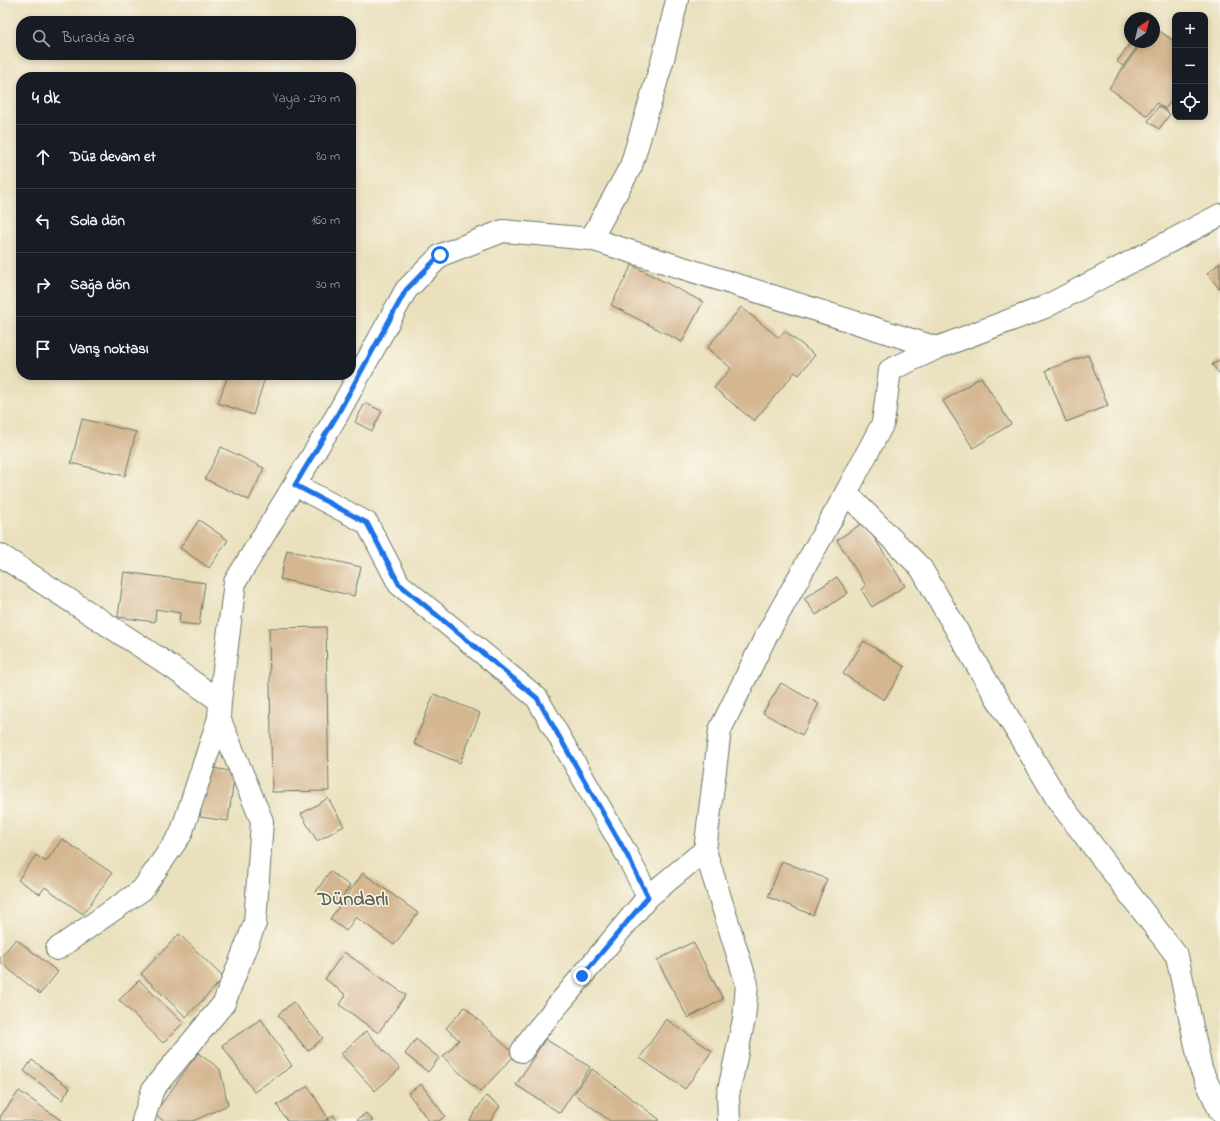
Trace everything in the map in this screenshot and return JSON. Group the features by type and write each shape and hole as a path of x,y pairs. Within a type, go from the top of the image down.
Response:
{"street":[{"path":"591,239 631,166 663,59 677,0"},
{"path":"729,1121 728,1095 744,1019 747,984 704,850 720,730 765,638 846,493 883,423 890,370 937,348 1045,307 1220,215"},
{"path":"57,949 142,890 181,834 219,710 235,582 336,417 406,290 440,255 502,231 591,239 937,348"},
{"path":"295,485 367,523 399,584 537,698 626,853 648,897"},
{"path":"846,493 921,568 1059,802 1177,956 1201,1068 1220,1111"},
{"path":"0,555 160,659 219,710 262,821 255,923 224,1003 153,1089 143,1121"},
{"path":"522,1051 533,1035 648,897 704,850"}],"building":[{"path":"1160,31 1172,40 1172,100 1165,109 1157,103 1147,116 1109,88 1138,48 1160,48"},
{"path":"1127,48 1136,48 1123,66 1117,62"},
{"path":"1159,106 1170,114 1159,129 1148,121"},
{"path":"1220,262 1220,289 1207,274"},
{"path":"632,265 703,302 682,342 611,305"},
{"path":"741,307 779,338 785,331 815,355 799,375 795,372 754,421 714,388 731,368 707,348"},
{"path":"1088,355 1108,406 1066,422 1046,370"},
{"path":"1220,359 1220,374 1212,365"},
{"path":"981,377 1011,424 973,448 943,401"},
{"path":"226,380 264,380 253,415 218,403"},
{"path":"365,403 382,411 372,431 355,422"},
{"path":"82,419 136,432 125,476 71,463"},
{"path":"221,447 264,468 249,500 205,479"},
{"path":"199,520 228,540 209,568 180,548"},
{"path":"864,522 905,586 872,607 861,589 866,586 837,540"},
{"path":"287,550 361,567 354,596 280,579"},
{"path":"124,572 205,583 199,625 179,623 180,613 156,609 155,622 118,617"},
{"path":"837,577 848,593 816,615 804,598"},
{"path":"326,627 329,791 272,792 269,628"},
{"path":"864,641 905,667 884,700 843,674"},
{"path":"781,683 819,704 802,735 763,713"},
{"path":"434,694 480,713 460,763 414,744"},
{"path":"208,767 235,772 228,821 200,817"},
{"path":"328,798 344,826 317,841 301,814"},
{"path":"62,839 112,873 83,914 45,887 40,894 18,880 36,855 46,862"},
{"path":"782,861 827,879 813,915 768,897"},
{"path":"330,871 350,886 337,905 316,892"},
{"path":"363,873 418,913 394,945 356,917 346,931 330,919"},
{"path":"179,934 224,978 186,1017 141,974"},
{"path":"16,939 58,972 40,994 0,962 0,958"},
{"path":"693,942 723,999 688,1018 657,960"},
{"path":"344,952 406,995 378,1033 340,1005 346,995 325,979"},
{"path":"139,980 183,1023 163,1043 119,1000"},
{"path":"293,1002 323,1038 308,1051 278,1015"},
{"path":"465,1007 515,1055 480,1092 443,1057 459,1040 446,1028"},
{"path":"261,1019 292,1066 254,1092 222,1045"},
{"path":"666,1019 712,1051 685,1089 640,1058"},
{"path":"366,1031 400,1069 375,1091 341,1054"},
{"path":"416,1039 439,1058 428,1072 405,1054"},
{"path":"545,1039 590,1067 560,1113 516,1085"},
{"path":"198,1053 220,1069 228,1105 193,1121 164,1121 154,1114"},
{"path":"32,1060 70,1088 62,1100 24,1071"},
{"path":"592,1069 659,1119 658,1121 610,1121 574,1094"},
{"path":"421,1084 445,1116 439,1121 429,1121 408,1093"},
{"path":"308,1086 328,1118 324,1121 287,1121 277,1105"},
{"path":"19,1091 62,1121 0,1121 0,1117"},
{"path":"486,1096 500,1106 490,1121 469,1121"},
{"path":"366,1113 373,1121 356,1121"},
{"path":"333,1115 337,1121 326,1121 328,1119"}],"district":[{"name":"Dündarlı","path":"353,898"}],"route":[{"path":"440,255 406,290 336,417 295,485 367,523 399,584 537,698 626,853 648,897 582,976"}]}
